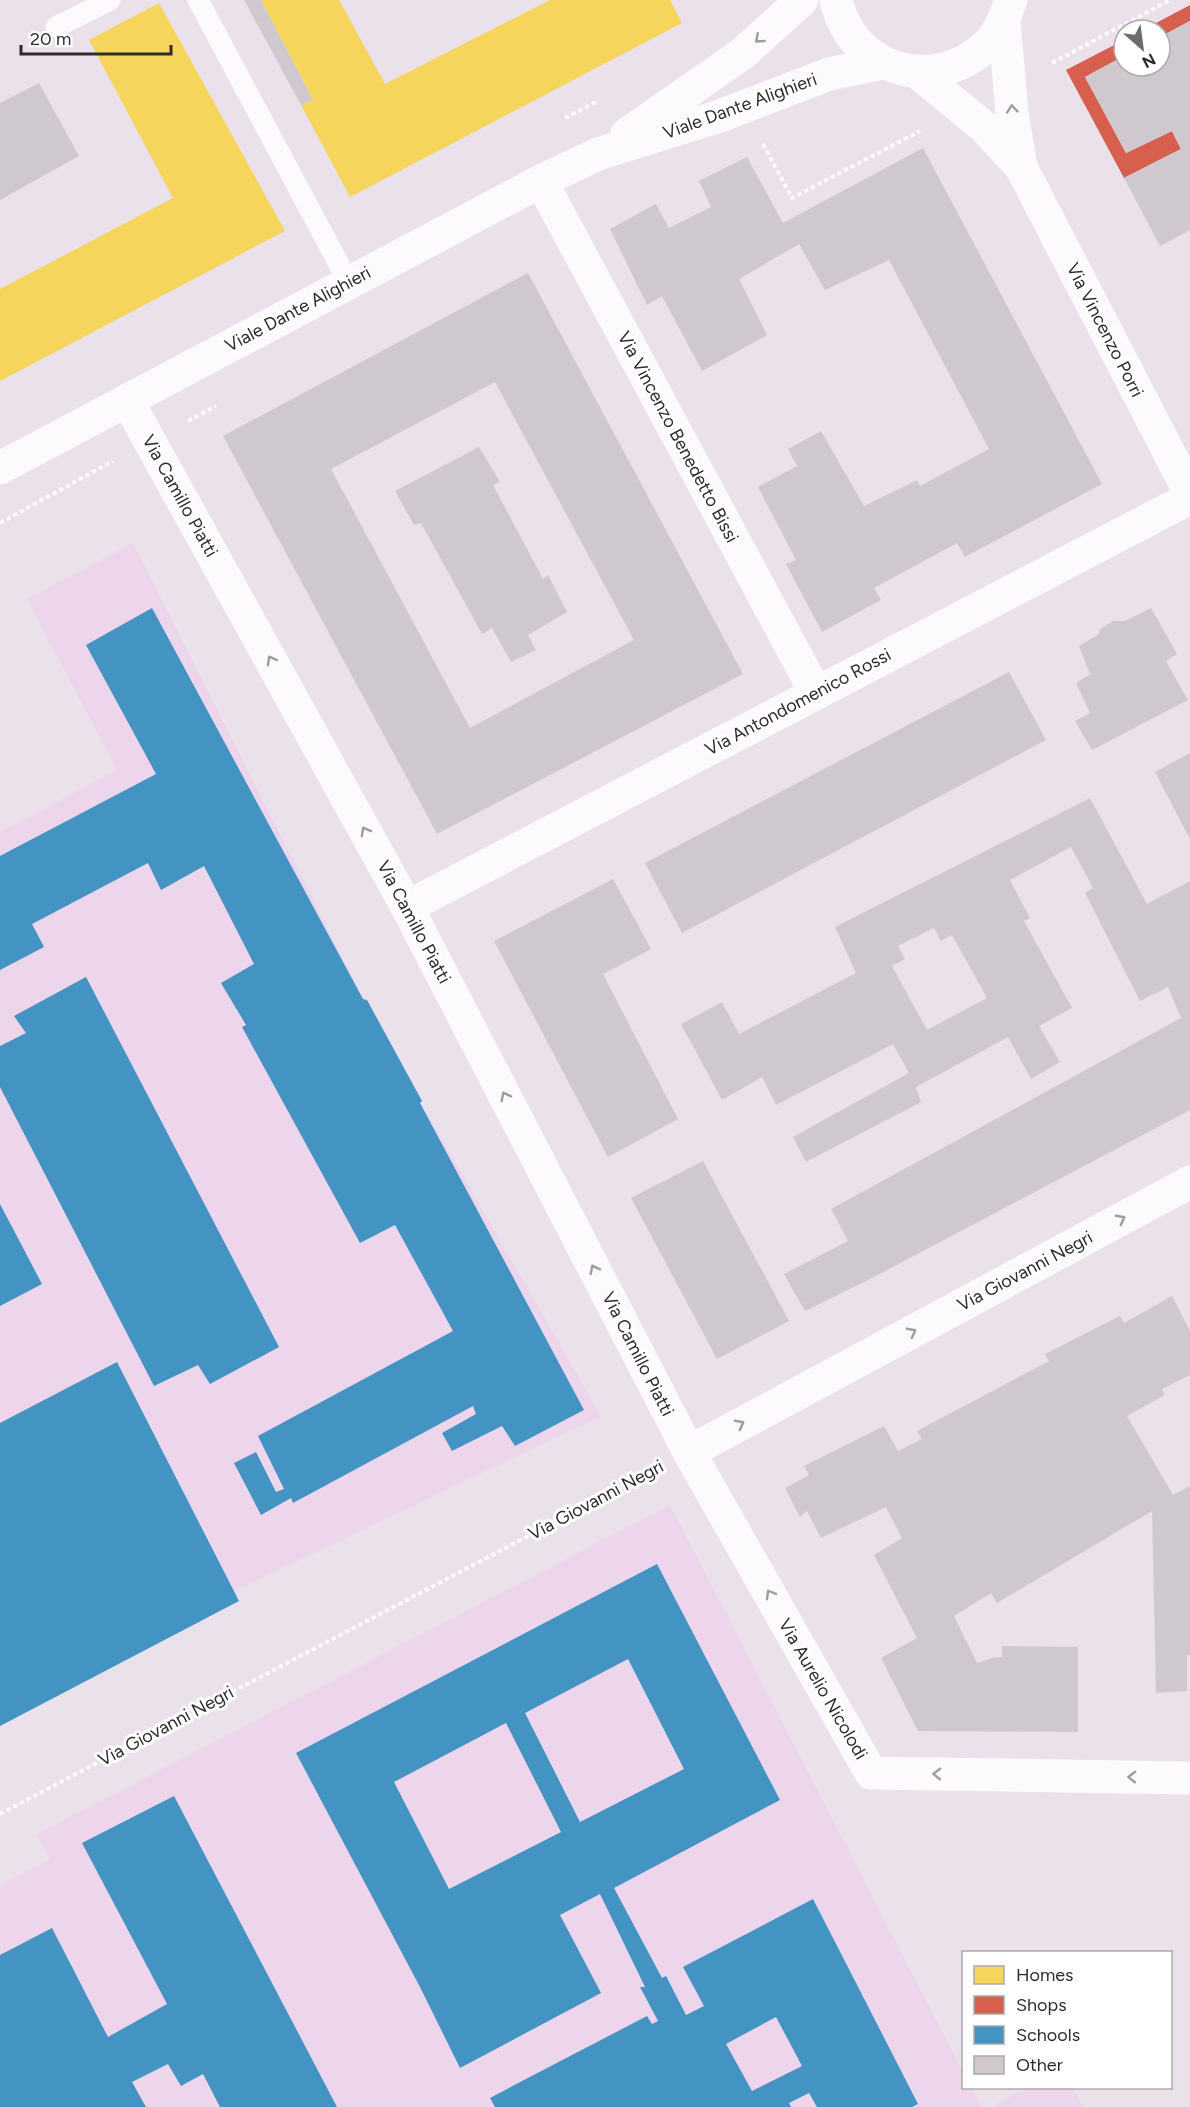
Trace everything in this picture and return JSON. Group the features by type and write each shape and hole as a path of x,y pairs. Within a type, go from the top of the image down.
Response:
{"street":[{"name":"Viale Dante Alighieri","path":"598,154 742,54 802,0"},
{"path":"836,0 838,13 849,34 864,50 883,63 917,72 944,70 969,60 989,44 1007,11"},
{"name":"Via Vincenzo Porri","path":"1007,11 1012,113 1021,167"},
{"name":"Viale Dante Alighieri","path":"0,468 541,181 598,154 720,116 829,74 883,63"},
{"name":"Via Vincenzo Porri","path":"917,72 984,127 1021,167 1190,493"},
{"name":"Via Vincenzo Benedetto Bissi","path":"541,181 816,693"},
{"name":"Via Camillo Piatti","path":"127,400 407,907 689,1452"},
{"name":"Via Antondomenico Rossi","path":"407,907 1190,498"},
{"name":"Via Giovanni Negri","path":"689,1452 1190,1182"},
{"name":"Via Aurelio Nicolodi","path":"689,1452 871,1773 1190,1778"}],"lane":[{"path":"56,27 110,0"},
{"path":"198,0 349,283"}],"path":[{"path":"1043,69 1170,0"},
{"path":"761,140 792,198 921,130"},
{"path":"0,523 224,402"},
{"name":"Via Giovanni Negri","path":"0,1814 689,1452"}],"shaded area":[{"path":"133,543 379,1030 601,1416 222,1597 0,1714 0,832 117,770 27,599"},
{"path":"670,1505 962,2070 962,2089 973,2089 982,2107 0,2107 0,1886 50,1859 37,1834"},
{"path":"1025,2089 1074,2089 1083,2107 991,2107"}],"building: Homes":[{"path":"261,0 339,0 385,84 550,0 670,0 682,23 350,197 301,105 313,100"},
{"path":"159,3 285,231 0,381 0,289 173,198 89,40"}],"building: Shops":[{"path":"1190,5 1190,21 1172,31 1172,18 1166,18"},
{"path":"1112,46 1112,62 1085,77 1126,153 1172,131 1181,149 1124,178 1066,70"}],"building: Schools":[{"path":"152,608 363,999 367,1000 422,1101 420,1103 584,1410 515,1446 502,1426 452,1451 442,1433 476,1414 473,1406 293,1503 291,1498 261,1515 234,1463 256,1452 276,1492 284,1489 258,1436 453,1331 395,1225 360,1243 242,1027 246,1025 221,983 254,964 204,866 161,890 148,863 32,924 44,947 0,970 0,856 156,774 86,645"},
{"path":"86,977 279,1347 210,1384 198,1365 154,1386 0,1087 0,1046 26,1033 14,1016"},
{"path":"0,1204 42,1284 0,1306"},
{"path":"117,1362 239,1601 0,1726 0,1423"},
{"path":"657,1564 780,1800 614,1888 662,1978 666,1976 686,2015 704,2006 683,1967 813,1899 918,2104 912,2107 817,2107 809,2093 789,2103 791,2107 495,2107 490,2098 524,2080 647,2016 652,2024 658,2021 640,1987 645,1987 600,1894 560,1915 601,1993 460,2068 420,1987 296,1753","holes":["628,1659 684,1769 580,1822 525,1713","506,1723 561,1832 449,1889 394,1782","776,2017 802,2066 752,2091 726,2044"]},
{"path":"174,1796 337,2107 220,2107 203,2074 181,2086 168,2064 132,2082 146,2107 0,2107 0,1955 52,1928 108,2037 167,2004 82,1843"}],"building: Other":[{"path":"244,0 261,0 313,100 301,105"},
{"path":"1190,21 1190,230 1160,246 1124,178 1181,149 1172,131 1126,153 1085,77 1112,62 1112,78 1172,78 1172,31"},
{"path":"39,83 79,156 0,200 0,103"},
{"path":"923,148 1102,484 965,557 957,543 874,588 881,600 822,632 786,564 796,560 758,487 797,466 788,449 821,431 864,506 917,480 920,486 989,449 889,260 825,290 799,244 739,279 767,335 702,371 662,296 647,305 610,229 656,204 669,228 711,207 699,181 747,157 783,223"},
{"path":"528,273 743,674 437,834 223,436","holes":["495,382 634,640 470,728 331,469"]},
{"path":"479,447 500,482 493,485 543,579 548,575 567,612 528,635 536,650 511,662 492,628 482,634 421,523 414,525 395,491"},
{"path":"1151,608 1177,654 1166,661 1188,700 1092,750 1075,721 1090,713 1076,683 1090,674 1079,646 1099,634 1100,629 1113,621 1125,621"},
{"path":"1009,672 1046,740 682,933 645,863"},
{"path":"1190,753 1190,839 1155,772"},
{"path":"1090,798 1147,904 1190,881 1190,1110 805,1311 784,1274 848,1241 831,1209 1181,1018 1168,987 1140,1001 1085,893 1093,888 1071,847 1010,880 1030,918 1024,921 1072,1008 1039,1026 1060,1062 1031,1079 1008,1037 916,1087 921,1102 806,1162 793,1137 909,1073 893,1044 776,1105 762,1077 722,1100 681,1024 722,1002 739,1034 856,973 835,927","holes":["934,928 941,941 952,935 987,998 927,1030 892,966 905,959 898,946"]},
{"path":"613,879 651,949 603,974 678,1119 608,1157 494,941"},
{"path":"703,1161 789,1321 717,1359 631,1198"},
{"path":"1172,1296 1190,1331 1190,1375 1162,1389 1165,1395 1127,1416 1173,1495 1190,1486 1190,1655 1187,1655 1187,1691 1156,1693 1152,1511 997,1603 991,1593 954,1616 977,1663 1002,1657 1002,1646 1078,1647 1078,1732 918,1731 881,1658 917,1638 874,1555 902,1538 886,1507 821,1538 807,1511 800,1517 785,1488 809,1475 804,1466 884,1426 898,1451 922,1439 917,1431 1049,1361 1045,1354 1120,1316 1124,1323"}]}
